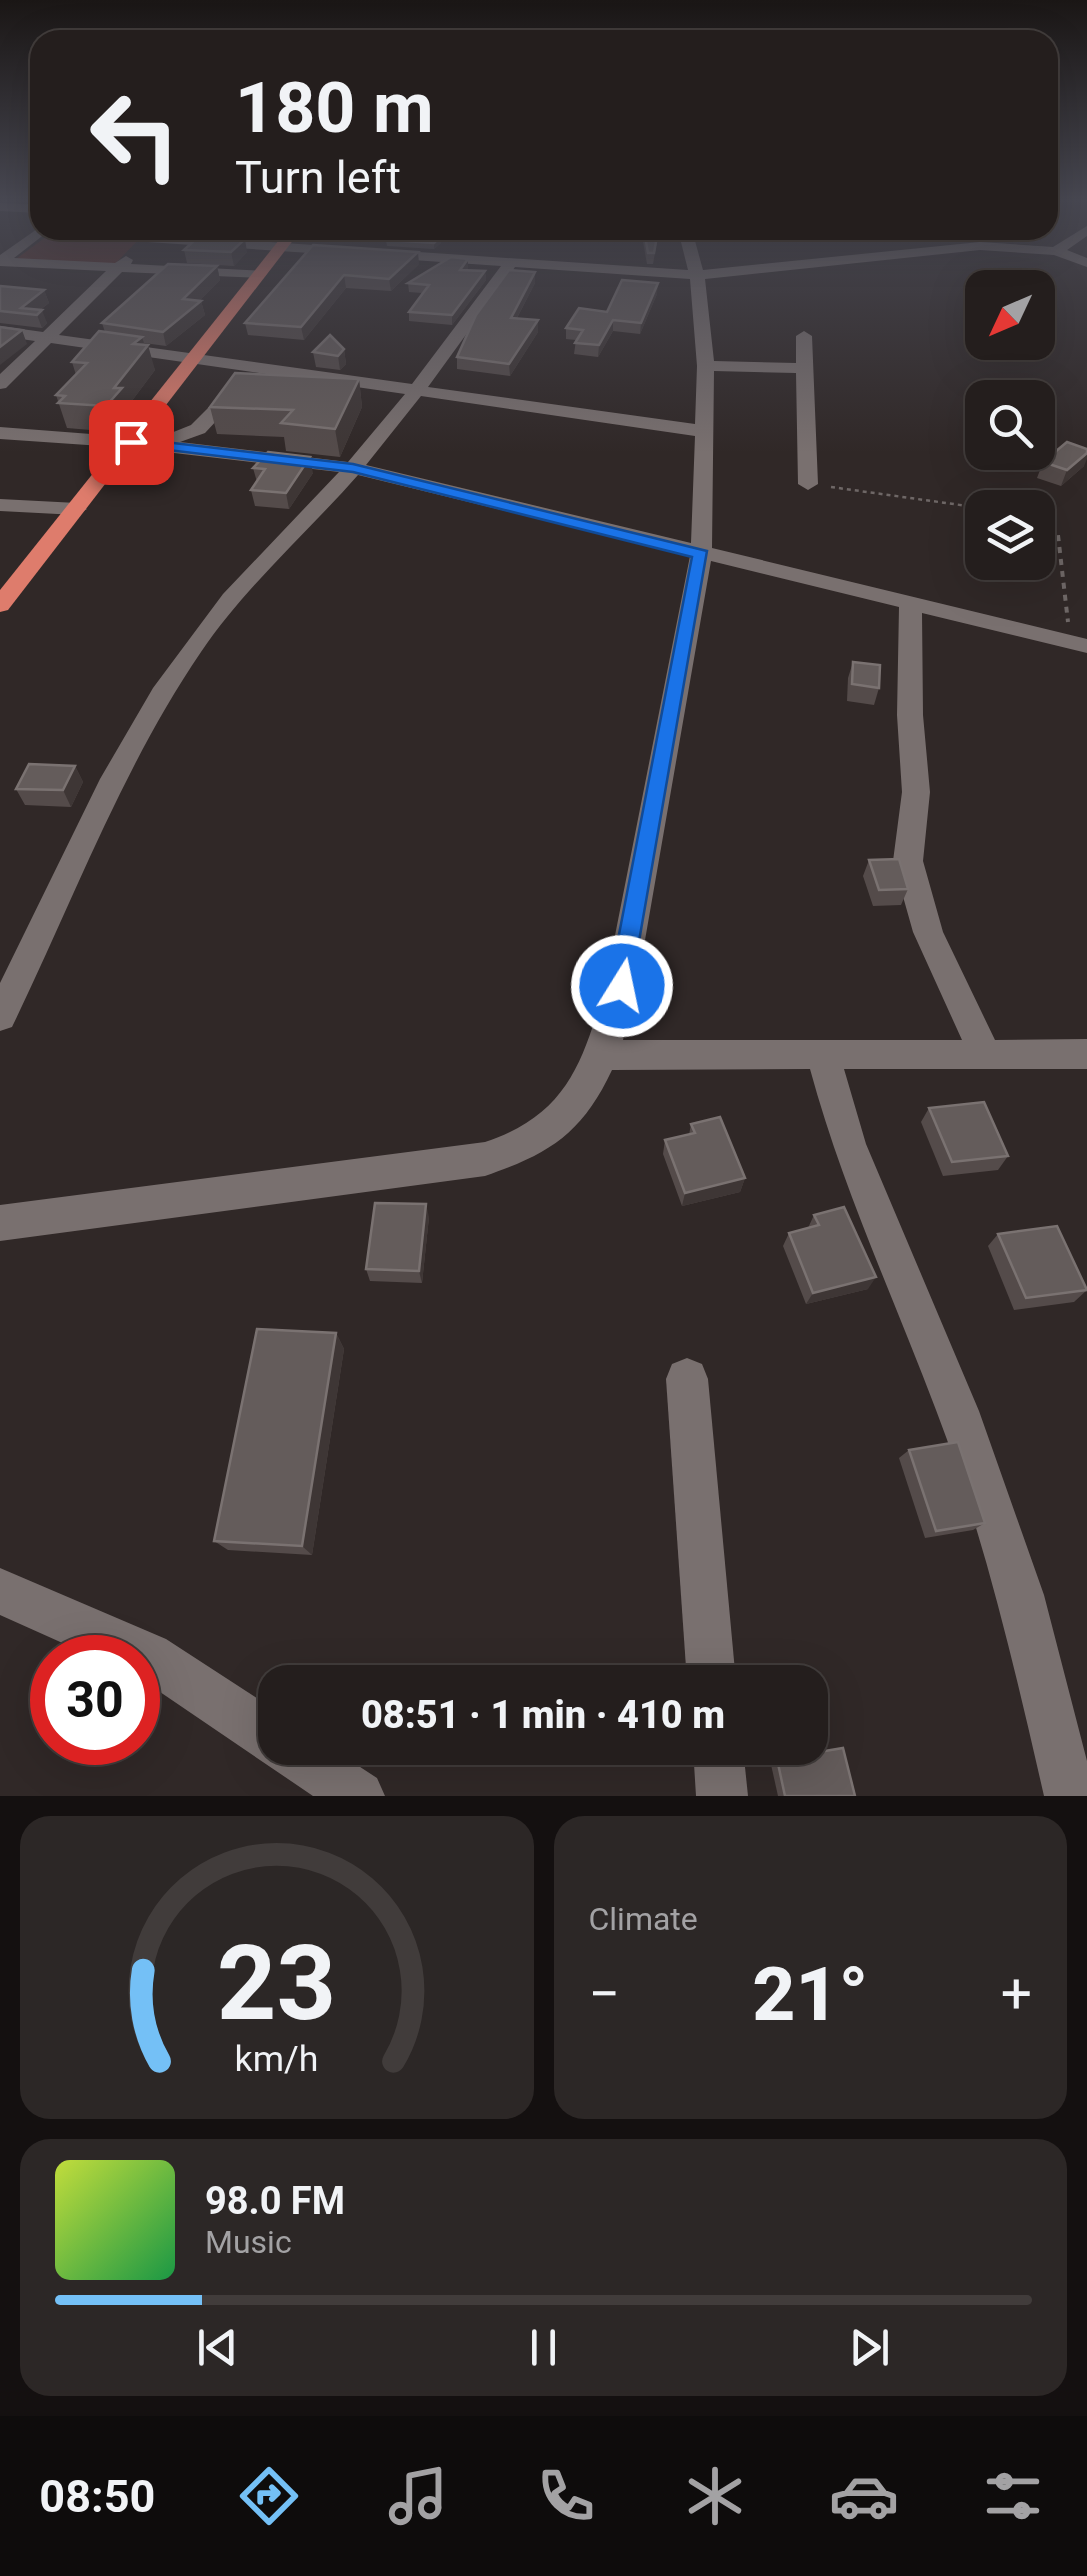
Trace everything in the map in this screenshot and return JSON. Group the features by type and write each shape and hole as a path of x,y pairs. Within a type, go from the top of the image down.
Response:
{"highway":[{"path":"0,606 252,285"}],"street":[{"path":"0,384 101,285"},
{"path":"0,1016 125,762 192,648 229,600 353,468 418,390 494,285"},
{"path":"0,1223 484,1159 526,1145 563,1115 592,1078 622,986 701,554 706,366 698,285"},
{"path":"0,331 702,431"},
{"path":"804,336 808,368 808,484"},
{"path":"156,445 198,429 245,390 194,359"},
{"path":"706,366 808,368"},
{"path":"0,433 131,442 353,468 1078,644"},
{"path":"0,505 77,509"},
{"path":"910,604 910,715 916,792 908,861 928,932 986,1056"},
{"path":"602,1055 1087,1054"},
{"path":"823,1056 874,1214 958,1411 1021,1595 1070,1796"},
{"path":"687,1379 711,1665"},
{"path":"0,1591 149,1656 258,1729"},
{"path":"312,1765 359,1796"},
{"path":"719,1765 722,1796"}],"path":[{"path":"808,484 965,506"},
{"path":"1055,533 1078,644"}],"building":[{"path":"145,285 198,285 183,299 201,301 163,332 102,323"},
{"path":"278,285 336,285 301,327 245,323"},
{"path":"429,285 475,285 452,315 409,312"},
{"path":"498,285 528,285 511,318 538,320 509,364 457,357 476,315"},
{"path":"620,285 657,285 641,323 613,320 599,345 575,343 583,330 566,328 579,308 607,312"},
{"path":"0,286 44,290 21,308 42,310 37,315 0,311"},
{"path":"0,327 22,330 0,347"},
{"path":"99,331 142,337 133,344 148,345 114,388 122,388 106,406 58,403 65,396 56,395 87,363 72,362"},
{"path":"330,335 344,349 338,356 313,352"},
{"path":"235,373 359,379 335,429 281,423 293,410 210,407"},
{"path":"1067,442 1087,449 1067,470 1055,466 1055,452"},
{"path":"268,452 310,457 286,493 251,490 265,469 253,468"},
{"path":"853,662 880,665 879,688 852,684"},
{"path":"29,764 75,766 63,790 16,789"},
{"path":"899,859 908,889 879,890 869,860"},
{"path":"984,1102 1008,1156 952,1162 929,1108"},
{"path":"720,1117 745,1178 685,1193 665,1140 695,1133 691,1124"},
{"path":"375,1203 426,1204 419,1271 366,1269"},
{"path":"844,1207 876,1277 813,1293 789,1233 819,1225 814,1215"},
{"path":"1057,1226 1087,1290 1026,1298 998,1234"},
{"path":"257,1329 336,1333 302,1546 214,1541"},
{"path":"958,1442 985,1523 936,1531 909,1450"},
{"path":"843,1748 855,1796 785,1796 778,1765 828,1765 828,1750"}],"route":[{"path":"131,442 353,468 701,554 622,986"}]}
